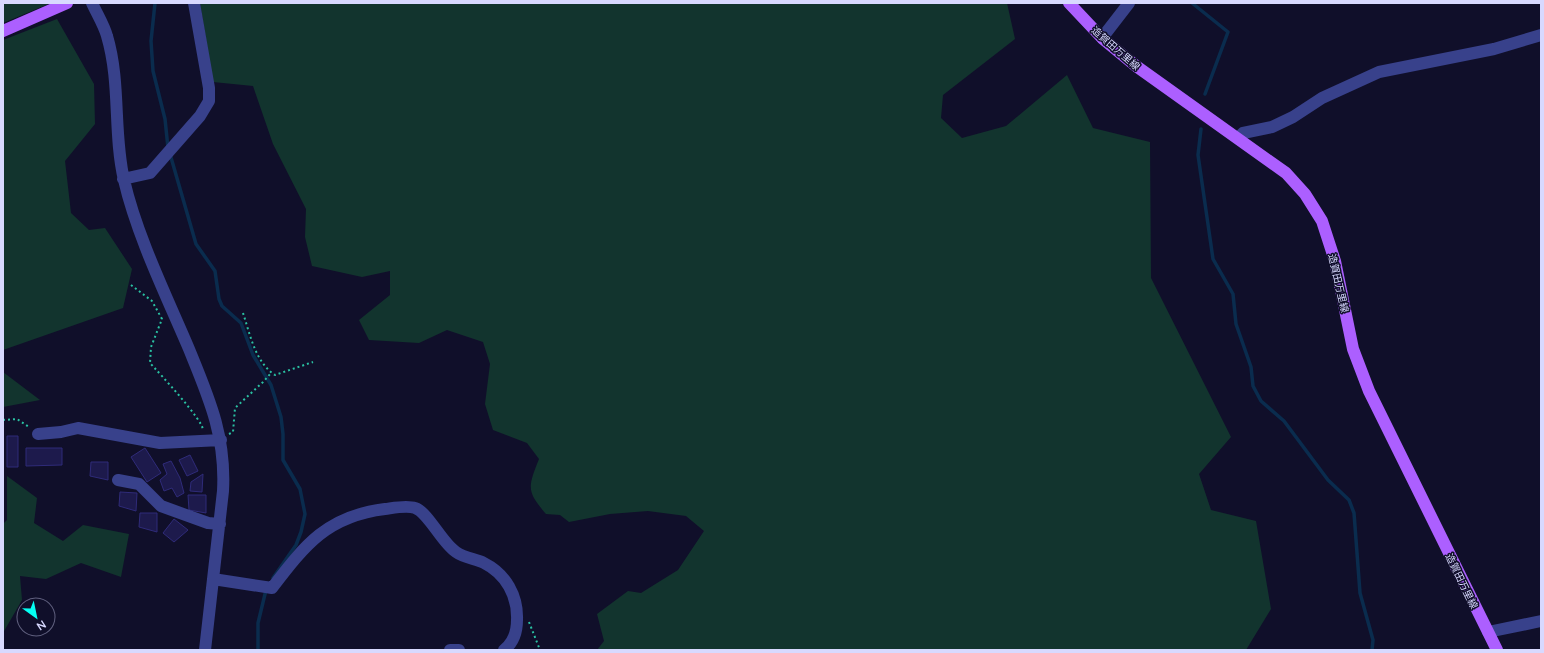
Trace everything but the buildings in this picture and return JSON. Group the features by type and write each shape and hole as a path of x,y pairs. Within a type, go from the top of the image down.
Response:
{"main road":[{"path":"3,31 67,3"},
{"name":"造賀田万里線","path":"1069,3 1102,38 1136,66 1286,173 1305,194 1322,221 1335,261 1353,349 1369,391 1497,650"}],"street":[{"path":"92,3 107,36 112,62 118,147 123,179 134,217 206,390 218,424 221,440 224,468 220,524 205,650"},
{"path":"123,179 150,173 200,116 209,101 209,88 194,3"},
{"path":"1102,38 1129,3"},
{"path":"1238,138 1243,133 1272,128 1293,117 1322,98 1379,72 1494,49 1541,35"},
{"path":"38,434 61,432 78,428 160,443 221,440"},
{"path":"118,480 139,484 161,506 208,523 220,524"},
{"path":"213,579 272,588 301,550 321,532 337,523 372,510 415,508 422,512 448,545 457,553 484,563 498,573 510,587 515,600 517,618 516,630 510,646 504,650"},
{"path":"1488,632 1541,621"},
{"path":"450,650 459,650"}],"path":[{"path":"131,285 152,301 162,319 152,347 150,363 203,426 203,441"},
{"path":"243,313 257,354 271,373 275,375 314,362"},
{"path":"221,440 233,432 235,408 271,373"},
{"path":"3,420 17,419 38,434"},
{"path":"517,618 527,616 540,650"}],"green space":[{"path":"3,3 51,3 3,23"},
{"path":"200,3 1007,3 1015,39 943,95 941,118 962,138 1006,126 1067,75 1093,128 1150,142 1151,278 1231,437 1199,474 1211,510 1256,521 1271,609 1246,650 597,650 604,641 597,614 628,591 641,593 678,570 704,531 686,516 648,511 610,514 569,522 560,515 546,514 535,500 531,488 531,483 539,459 527,443 493,430 485,404 490,364 483,342 447,330 419,343 369,340 359,320 390,295 390,271 362,277 312,266 305,237 306,209 273,144 253,86 213,82"},
{"path":"57,19 94,84 95,124 65,161 71,213 89,230 105,228 132,269 123,308 3,350 3,40"},
{"path":"3,372 40,400 3,407"},
{"path":"7,476 37,498 34,523 63,541 83,525 129,534 121,577 81,563 46,579 20,576 22,597 16,597 16,610 3,633 3,524 7,520"}],"waterway":[{"path":"155,3 151,41 153,71 165,119 168,148"},
{"path":"1192,3 1228,32 1205,94"},
{"path":"1201,129 1198,155 1213,259 1233,294 1236,324 1251,367 1253,386 1261,401 1284,421 1328,480 1349,500 1354,513 1360,593 1373,640 1372,650"},
{"path":"170,154 196,244 215,271 219,299 222,306 241,323 253,355 271,385 281,417 283,434 283,460 300,489 305,514 301,532 296,545 273,578"},
{"path":"258,650 258,623 266,590"}]}
